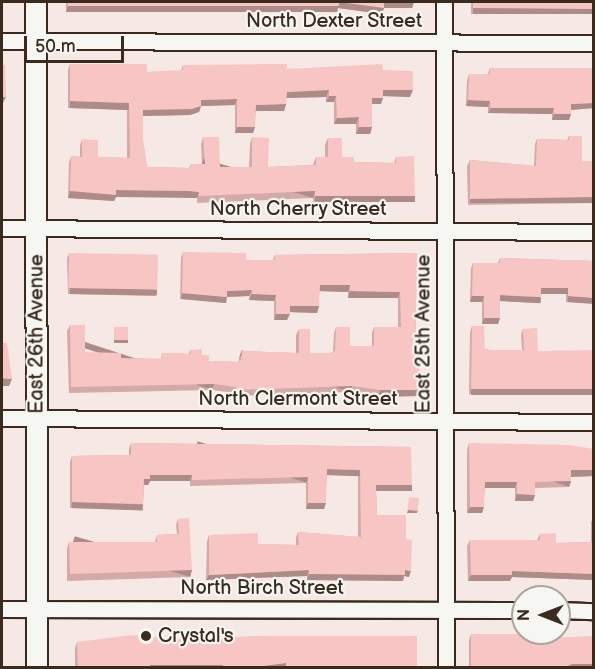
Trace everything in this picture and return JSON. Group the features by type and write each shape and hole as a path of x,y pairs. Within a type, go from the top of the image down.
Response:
{"street":[{"name":"East 26th Avenue","path":"36,2 37,668"},
{"name":"East 25th Avenue","path":"444,2 446,668"},
{"name":"North Dexter Street","path":"2,41 594,43"},
{"name":"North Cherry Street","path":"2,228 594,232"},
{"name":"North Clermont Street","path":"2,418 594,422"},
{"name":"North Birch Street","path":"2,609 511,610"},
{"path":"571,610 594,610"}],"building":[{"path":"68,2 339,2 339,6 68,6"},
{"path":"339,2 384,2 384,8"},
{"path":"473,2 594,2 594,9 473,8"},
{"path":"70,64 147,64 147,72 183,70 183,65 268,64 287,64 287,69 382,64 383,70 413,71 413,90 383,90 383,98 372,98 372,127 359,127 359,117 337,118 336,96 329,96 329,90 287,92 286,104 256,105 255,127 237,127 237,99 201,100 201,106 192,109 143,110 143,140 147,167 190,168 191,164 205,164 203,137 219,137 220,167 252,167 252,137 269,138 268,167 316,165 316,157 328,157 328,138 342,138 342,157 354,157 354,162 396,163 396,157 414,156 415,196 315,196 315,191 199,196 199,192 190,191 116,190 116,195 70,191 71,156 82,157 82,139 98,140 98,157 130,158 129,103 70,101"},
{"path":"2,65 5,65 6,97 2,97"},
{"path":"490,68 594,68 594,103 571,104 571,114 554,114 554,108 491,108 490,101 468,100 469,74 490,74"},
{"path":"569,136 582,136 582,161 594,161 594,197 470,199 470,160 536,166 537,139 569,140"},
{"path":"183,252 246,253 246,260 275,260 275,255 417,253 415,359 419,359 419,390 380,390 352,386 236,390 236,387 214,384 71,387 70,325 85,325 85,352 121,353 121,358 162,359 162,353 191,354 190,350 202,349 202,355 209,355 209,361 237,362 241,360 242,351 299,353 299,329 310,329 310,353 330,353 335,351 336,327 350,327 350,346 374,346 374,327 401,327 400,292 350,291 350,285 320,285 319,306 290,306 290,314 276,314 276,295 252,294 252,290 227,291 227,297 182,293"},
{"path":"69,253 158,255 157,290 68,288"},
{"path":"500,258 594,261 594,298 568,296 568,288 541,288 541,297 500,295 500,318 484,318 484,296 472,296 473,263 500,263"},
{"path":"472,326 484,326 485,349 490,350 524,350 523,329 537,328 538,351 594,350 594,389 471,389"},
{"path":"114,327 128,327 128,340 114,340"},
{"path":"2,343 7,343 12,379 2,378"},
{"path":"131,443 411,447 412,485 376,485 377,515 406,515 406,539 412,540 411,571 405,570 405,575 309,574 309,570 209,575 209,535 258,533 258,544 299,545 298,532 361,537 360,470 327,469 326,503 308,503 308,477 192,480 192,475 150,475 150,479 144,479 143,504 72,502 72,456 131,455"},
{"path":"469,443 570,445 594,449 594,470 571,470 571,481 535,482 535,495 517,494 517,482 485,482 484,507 470,507"},
{"path":"409,497 419,498 418,511 408,510"},
{"path":"189,518 192,570 70,574 69,542 157,542 157,535 179,534 178,519"},
{"path":"594,519 594,574 512,571 512,575 471,575 470,540 540,540 540,534 556,533 556,543 593,542"},
{"path":"471,634 511,634 511,645 571,645 571,637 594,636 594,664 572,664 567,668 471,668"},
{"path":"132,635 222,643 222,638 254,636 417,636 417,668 286,668 286,663 245,668 223,668 223,665 150,665 150,668 78,668 77,642"}],"place":[{"name":"Crystal's","path":"146,636"}]}
